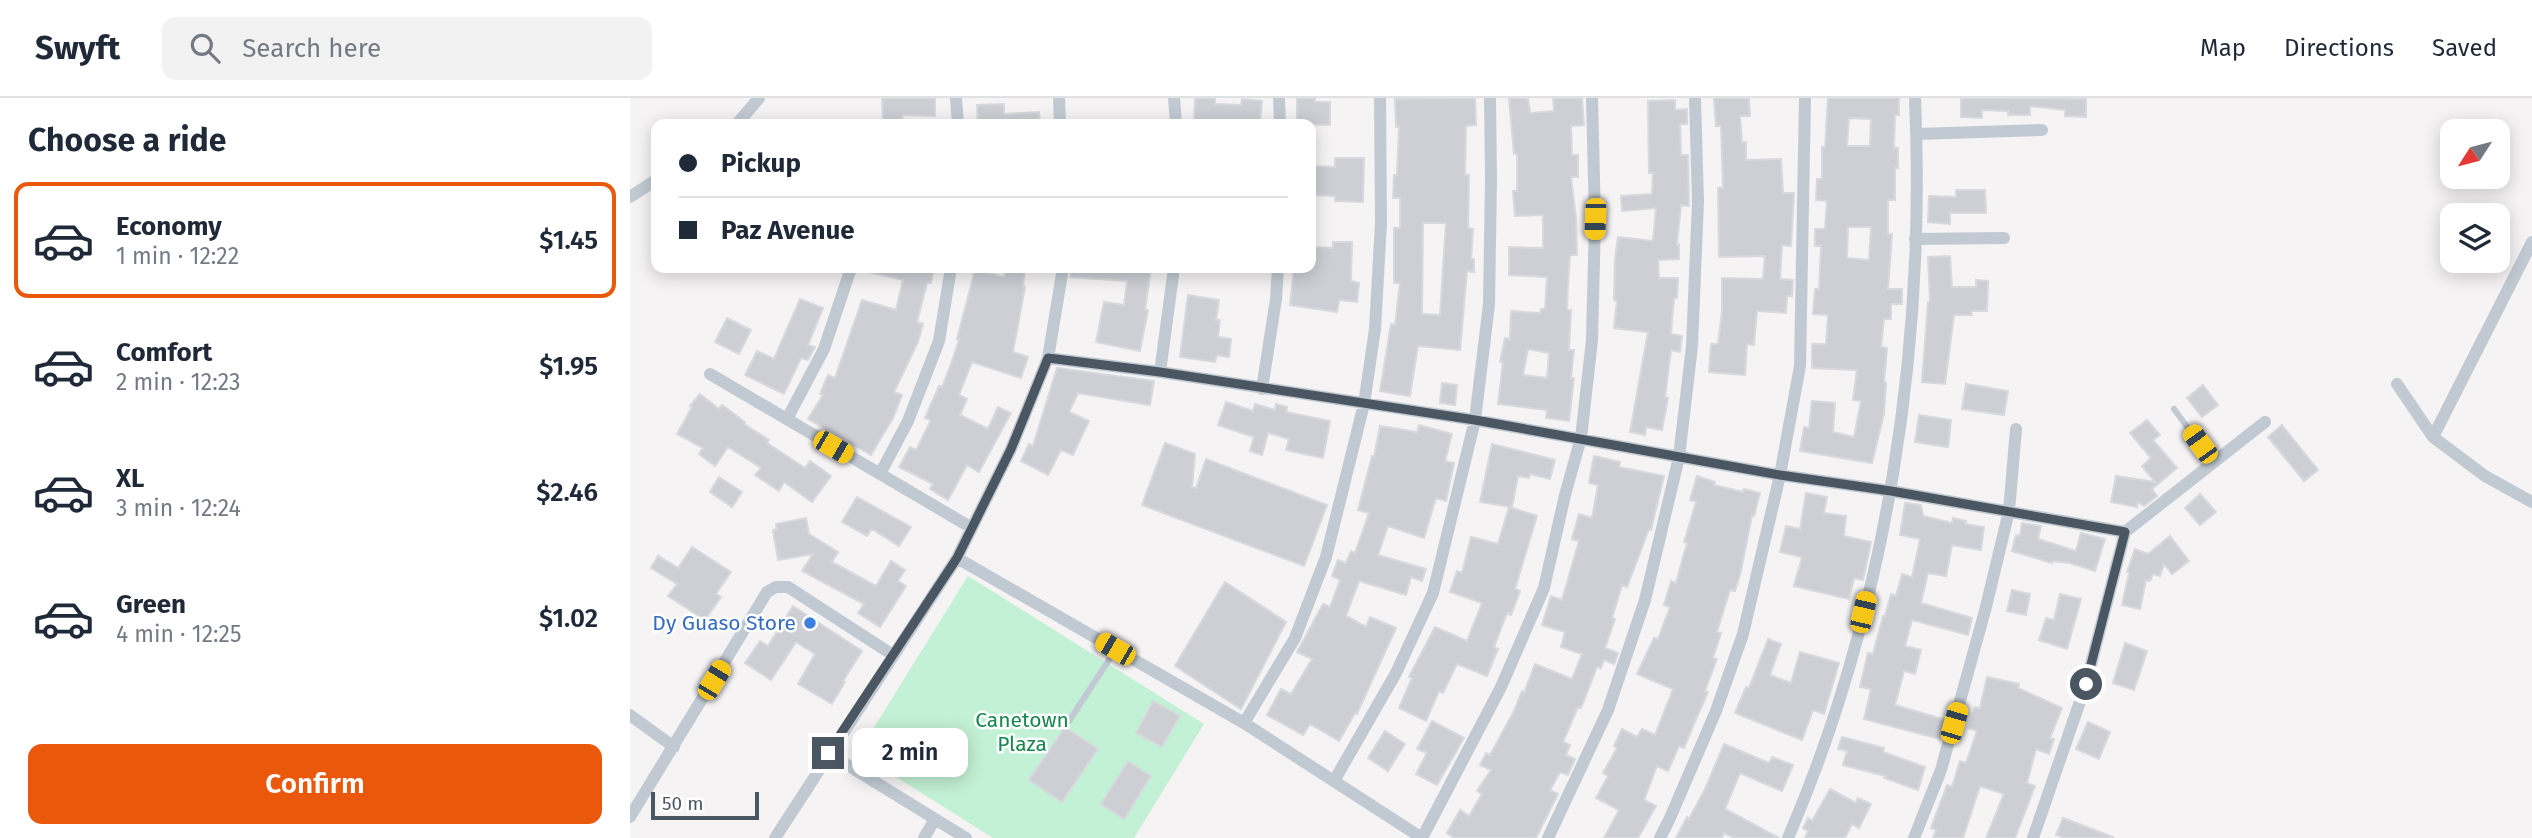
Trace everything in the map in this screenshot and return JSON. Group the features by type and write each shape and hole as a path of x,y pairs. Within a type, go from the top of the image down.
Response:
{"street":[{"path":"741,119 759,98"},
{"path":"956,98 958,119"},
{"path":"1059,98 1060,119"},
{"path":"1174,98 1176,119"},
{"path":"1279,98 1280,119"},
{"path":"1244,723 1295,638 1326,557 1364,404 1376,316 1381,222 1380,98"},
{"path":"1334,781 1396,673 1433,593 1475,420 1489,304 1490,98"},
{"path":"957,558 1244,723 1422,838 1501,687 1544,588 1581,438 1592,340 1595,219 1592,98"},
{"path":"1548,838 1608,710 1644,600 1679,457 1692,346 1698,202 1696,98"},
{"path":"1660,838 1716,711 1743,634 1780,475 1800,366 1805,98"},
{"path":"1788,838 1808,790 1851,661 1891,491 1910,346 1915,239 1915,98"},
{"path":"1917,134 2042,130"},
{"path":"630,197 651,183"},
{"path":"1915,239 2004,238"},
{"path":"2433,437 2532,242"},
{"path":"787,419 824,349 850,273"},
{"path":"880,474 908,421 939,341 950,273"},
{"path":"775,838 957,558 1011,449 1048,358 1062,273"},
{"path":"1160,372 1173,273"},
{"path":"1262,389 1278,273"},
{"path":"1048,358 1160,372 1475,420 1780,475 1891,491 2125,532"},
{"path":"710,374 972,528"},
{"path":"2398,384 2433,437 2485,475 2532,502"},
{"path":"2033,838 2086,684 2125,532 2265,422"},
{"path":"1914,838 1941,770 1986,607 2009,511 2015,429"},
{"path":"630,817 767,592 776,587 788,587 893,655"},
{"path":"630,715 674,747"},
{"path":"828,753 966,838"},
{"path":"924,838 935,819"}],"lane":[{"path":"2174,409 2213,462"},
{"path":"1069,721 1115,649"}],"green space":[{"name":"Canetown Plaza","path":"968,576 1204,724 1134,838 993,838 858,753"}],"building":[{"path":"882,98 935,98 935,116 903,115 903,119 883,119"},
{"path":"1195,98 1215,98 1215,104 1241,105 1242,99 1262,101 1260,119 1194,119"},
{"path":"1297,98 1315,98 1315,102 1330,102 1330,125 1316,125 1316,119 1297,119"},
{"path":"1475,98 1476,125 1466,126 1465,175 1469,175 1468,228 1473,229 1471,259 1474,259 1474,272 1467,271 1460,350 1418,346 1410,396 1380,391 1391,324 1395,325 1400,283 1394,283 1394,228 1400,228 1400,198 1393,198 1399,127 1396,127 1395,99","holes":["1423,223 1446,223 1440,315 1422,314"]},
{"path":"1509,98 1528,98 1530,113 1554,111 1553,98 1582,98 1584,125 1571,126 1572,155 1578,155 1578,177 1571,177 1577,255 1570,255 1568,284 1567,310 1571,310 1569,350 1574,350 1569,421 1546,418 1547,410 1498,404 1503,362 1500,362 1505,338 1510,339 1511,311 1540,313 1541,309 1545,309 1547,277 1509,275 1509,247 1543,248 1543,215 1515,216 1513,191 1517,191 1517,154 1514,154","holes":["1528,349 1549,353 1547,378 1523,375"]},
{"path":"1714,98 1749,98 1750,116 1740,116 1742,142 1746,142 1746,160 1781,159 1783,193 1794,193 1791,246 1782,245 1780,279 1793,280 1792,296 1787,296 1786,313 1757,311 1754,345 1747,344 1745,375 1709,372 1711,344 1718,344 1722,278 1763,279 1765,256 1719,257 1718,188 1723,188 1721,126 1716,126"},
{"path":"1828,98 1899,98 1899,115 1895,115 1894,148 1898,148 1898,168 1895,168 1895,200 1888,200 1888,234 1892,234 1888,289 1902,289 1902,304 1891,304 1891,319 1884,319 1881,347 1887,348 1884,414 1872,463 1800,451 1804,427 1809,428 1812,401 1835,403 1833,432 1854,437 1861,401 1853,400 1857,370 1812,368 1812,344 1826,344 1828,315 1813,314 1815,289 1819,289 1821,246 1815,246 1815,229 1825,229 1827,201 1816,200 1817,179 1822,179 1822,147 1825,147","holes":["1849,118 1871,119 1870,146 1847,146","1848,227 1871,227 1869,260 1847,258"]},
{"path":"1961,98 2086,99 2086,117 2065,116 2065,110 2030,106 2030,115 2008,115 2008,111 1982,110 1982,118 1961,117"},
{"path":"1675,100 1675,110 1687,109 1687,124 1680,124 1681,155 1688,155 1689,206 1681,205 1677,245 1679,259 1658,260 1659,278 1678,278 1671,334 1682,336 1680,352 1671,350 1665,397 1668,398 1662,430 1646,427 1645,435 1630,432 1648,332 1614,328 1617,301 1614,300 1615,258 1618,237 1653,241 1656,208 1622,211 1621,196 1652,194 1648,101"},
{"path":"1004,104 1004,114 1039,112 1040,119 978,119 977,105"},
{"path":"1335,158 1364,158 1363,202 1335,201 1335,196 1316,195 1316,166 1335,167"},
{"path":"1956,190 1985,190 1986,213 1950,213 1950,224 1928,222 1929,196 1956,197"},
{"path":"1333,242 1352,242 1351,281 1359,283 1357,302 1339,300 1337,312 1290,305 1293,273 1316,273 1316,247 1333,248"},
{"path":"1950,256 1952,287 1976,287 1976,280 1988,281 1987,311 1971,311 1972,315 1954,315 1945,384 1922,382 1930,302 1928,257"},
{"path":"873,273 933,273 931,283 927,283 917,322 923,324 918,342 894,392 902,395 893,418 871,455 808,419 823,395 820,394 828,375 835,378 862,300 896,310 903,280"},
{"path":"974,273 1004,277 1005,273 1024,273 1025,287 1013,352 1028,357 1021,378 972,362 959,395 967,399 960,415 988,429 998,407 1011,413 979,472 967,465 948,500 930,489 933,484 899,467 910,447 916,450 931,420 925,418 951,364"},
{"path":"1071,273 1150,273 1145,310 1148,310 1140,351 1096,342 1104,302 1124,305 1127,281 1070,277"},
{"path":"1188,295 1219,300 1216,320 1220,320 1218,337 1231,339 1229,357 1217,355 1215,362 1180,357"},
{"path":"800,299 823,308 808,345 815,347 808,360 801,358 784,394 745,375 757,351 774,359"},
{"path":"727,318 751,330 739,354 715,342"},
{"path":"1057,368 1154,381 1150,405 1078,393 1069,412 1089,421 1073,455 1061,450 1048,475 1021,461 1029,444 1033,446"},
{"path":"1442,383 1457,385 1455,405 1440,403"},
{"path":"1966,384 2008,391 2004,415 1962,409"},
{"path":"2203,385 2218,405 2202,417 2187,398"},
{"path":"700,394 719,409 722,405 769,440 767,443 805,468 810,461 831,476 812,502 784,482 779,491 755,475 761,468 728,447 715,466 699,454 703,448 677,434 692,407 690,406"},
{"path":"1226,402 1253,411 1255,404 1275,410 1276,404 1287,407 1286,412 1330,421 1323,458 1286,450 1289,439 1268,433 1262,455 1250,451 1254,437 1218,425"},
{"path":"1919,415 1951,420 1948,447 1915,442"},
{"path":"2147,420 2160,435 2153,440 2177,468 2152,489 2157,496 2144,506 2138,502 2137,507 2111,502 2116,476 2155,482 2142,466 2151,458 2130,433"},
{"path":"1419,425 1452,434 1445,461 1454,463 1446,501 1436,498 1424,538 1388,526 1378,555 1426,569 1422,581 1411,577 1406,595 1359,581 1346,616 1366,627 1370,617 1396,628 1357,714 1355,713 1339,741 1310,724 1303,735 1267,715 1281,689 1291,694 1312,659 1297,652 1323,604 1330,607 1340,580 1332,576 1338,560 1346,563 1351,551 1355,553 1369,513 1358,510 1380,426 1417,432"},
{"path":"2282,425 2318,470 2304,481 2268,437"},
{"path":"1165,443 1195,454 1192,487 1196,488 1206,459 1327,505 1304,566 1142,505"},
{"path":"1492,444 1555,460 1550,479 1530,474 1529,478 1518,476 1512,507 1480,502"},
{"path":"1594,456 1620,462 1619,467 1664,476 1651,530 1649,529 1627,587 1622,585 1612,618 1615,619 1605,648 1618,653 1616,659 1614,664 1604,660 1601,668 1597,667 1581,708 1578,707 1563,742 1570,745 1566,755 1575,759 1568,775 1560,772 1550,790 1558,794 1536,838 1454,838 1447,833 1460,810 1469,816 1482,794 1477,791 1491,770 1480,765 1486,753 1490,755 1522,691 1524,693 1535,664 1572,679 1582,654 1561,647 1565,632 1542,625 1551,596 1562,600 1579,541 1572,539 1579,514 1592,518 1598,485 1589,483"},
{"path":"1697,476 1715,482 1714,485 1760,493 1754,516 1752,515 1741,571 1735,591 1730,590 1717,632 1721,633 1713,658 1717,659 1705,691 1708,692 1684,748 1679,746 1668,771 1657,766 1644,800 1656,806 1638,838 1604,838 1619,810 1596,798 1608,776 1603,773 1617,748 1614,746 1622,729 1637,737 1642,729 1655,735 1673,689 1637,674 1654,638 1658,639 1670,607 1664,605 1671,581 1676,583 1687,543 1684,542 1696,502 1690,500"},
{"path":"719,477 742,492 732,507 710,492"},
{"path":"1806,493 1827,497 1824,513 1846,516 1844,536 1871,542 1863,580 1854,578 1849,599 1794,586 1802,557 1780,552 1786,526 1800,529"},
{"path":"2200,494 2216,512 2200,525 2185,508"},
{"path":"857,497 911,527 899,546 872,529 867,536 842,522"},
{"path":"1905,503 1921,505 1923,516 1952,523 1953,518 1966,521 1965,524 1984,527 1981,550 1952,545 1946,576 1928,573 1921,603 1972,618 1968,635 1912,620 1905,646 1921,650 1915,674 1904,671 1895,705 1946,720 1940,739 1864,719 1871,689 1860,687 1868,653 1873,654 1883,616 1891,594 1896,596 1902,574 1912,577 1920,539 1900,535"},
{"path":"1509,507 1537,516 1515,589 1520,591 1511,615 1507,613 1494,647 1498,649 1487,676 1457,664 1443,693 1439,691 1426,721 1399,708 1412,678 1409,677 1435,627 1467,641 1482,603 1450,592 1457,571 1462,573 1471,537 1498,544"},
{"path":"806,518 809,534 838,552 832,562 876,586 891,561 905,570 898,581 906,586 880,627 858,613 864,604 802,571 813,554 778,560 773,530 777,529 776,524"},
{"path":"2022,523 2041,526 2038,539 2076,551 2081,533 2105,539 2095,571 2070,563 2052,563 2012,551 2016,535 2020,536"},
{"path":"2170,536 2189,561 2172,574 2164,564 2160,576 2153,574 2150,581 2146,580 2140,609 2122,605 2129,573 2127,572 2135,549 2148,554"},
{"path":"692,547 731,572 716,594 721,597 705,620 668,596 677,584 651,568 658,556 678,568"},
{"path":"1225,582 1286,622 1241,709 1175,666"},
{"path":"2012,590 2030,594 2026,615 2007,611"},
{"path":"2060,594 2081,599 2067,649 2039,640 2046,618 2054,620"},
{"path":"793,606 862,651 832,704 798,684 815,654 796,642 771,680 745,663 760,641 768,646"},
{"path":"1768,639 1781,644 1770,675 1791,683 1800,652 1839,663 1824,714 1813,710 1802,740 1735,713 1746,687 1749,688"},
{"path":"2125,643 2147,651 2134,690 2113,683"},
{"path":"1987,677 2019,684 2018,688 2062,708 2050,738 2054,739 2049,754 2036,749 2027,783 2035,786 2015,838 1986,838 2004,794 1980,786 1963,838 1933,838 1936,830 1931,828 1947,785 1952,787 1960,761 1966,763 1977,731 1968,728 1975,707 1980,708"},
{"path":"1153,701 1180,716 1162,747 1136,733"},
{"path":"1432,721 1464,738 1437,785 1416,774 1427,753 1417,749"},
{"path":"2088,722 2110,732 2099,759 2076,749"},
{"path":"1065,727 1098,749 1062,802 1029,780"},
{"path":"1385,731 1405,744 1388,771 1368,758"},
{"path":"1842,737 1884,748 1883,752 1925,767 1918,790 1884,778 1885,776 1843,765 1847,751 1838,749"},
{"path":"1724,744 1769,763 1772,757 1793,765 1782,791 1740,773 1725,809 1779,838 1734,838 1724,833 1722,838 1676,838 1705,789"},
{"path":"1128,761 1151,776 1124,819 1101,804"},
{"path":"1830,789 1856,803 1858,798 1871,804 1859,828 1852,824 1845,838 1805,838 1808,831 1803,828 1808,818 1812,821"},
{"path":"2063,818 2113,838 2065,838 2056,835"}],"place":[{"name":"Dy Guaso Store","path":"810,623"}],"route":[{"path":"828,753 957,558 1011,449 1048,358 1160,372 1475,420 1780,475 1891,491 2125,532 2086,684"}]}
